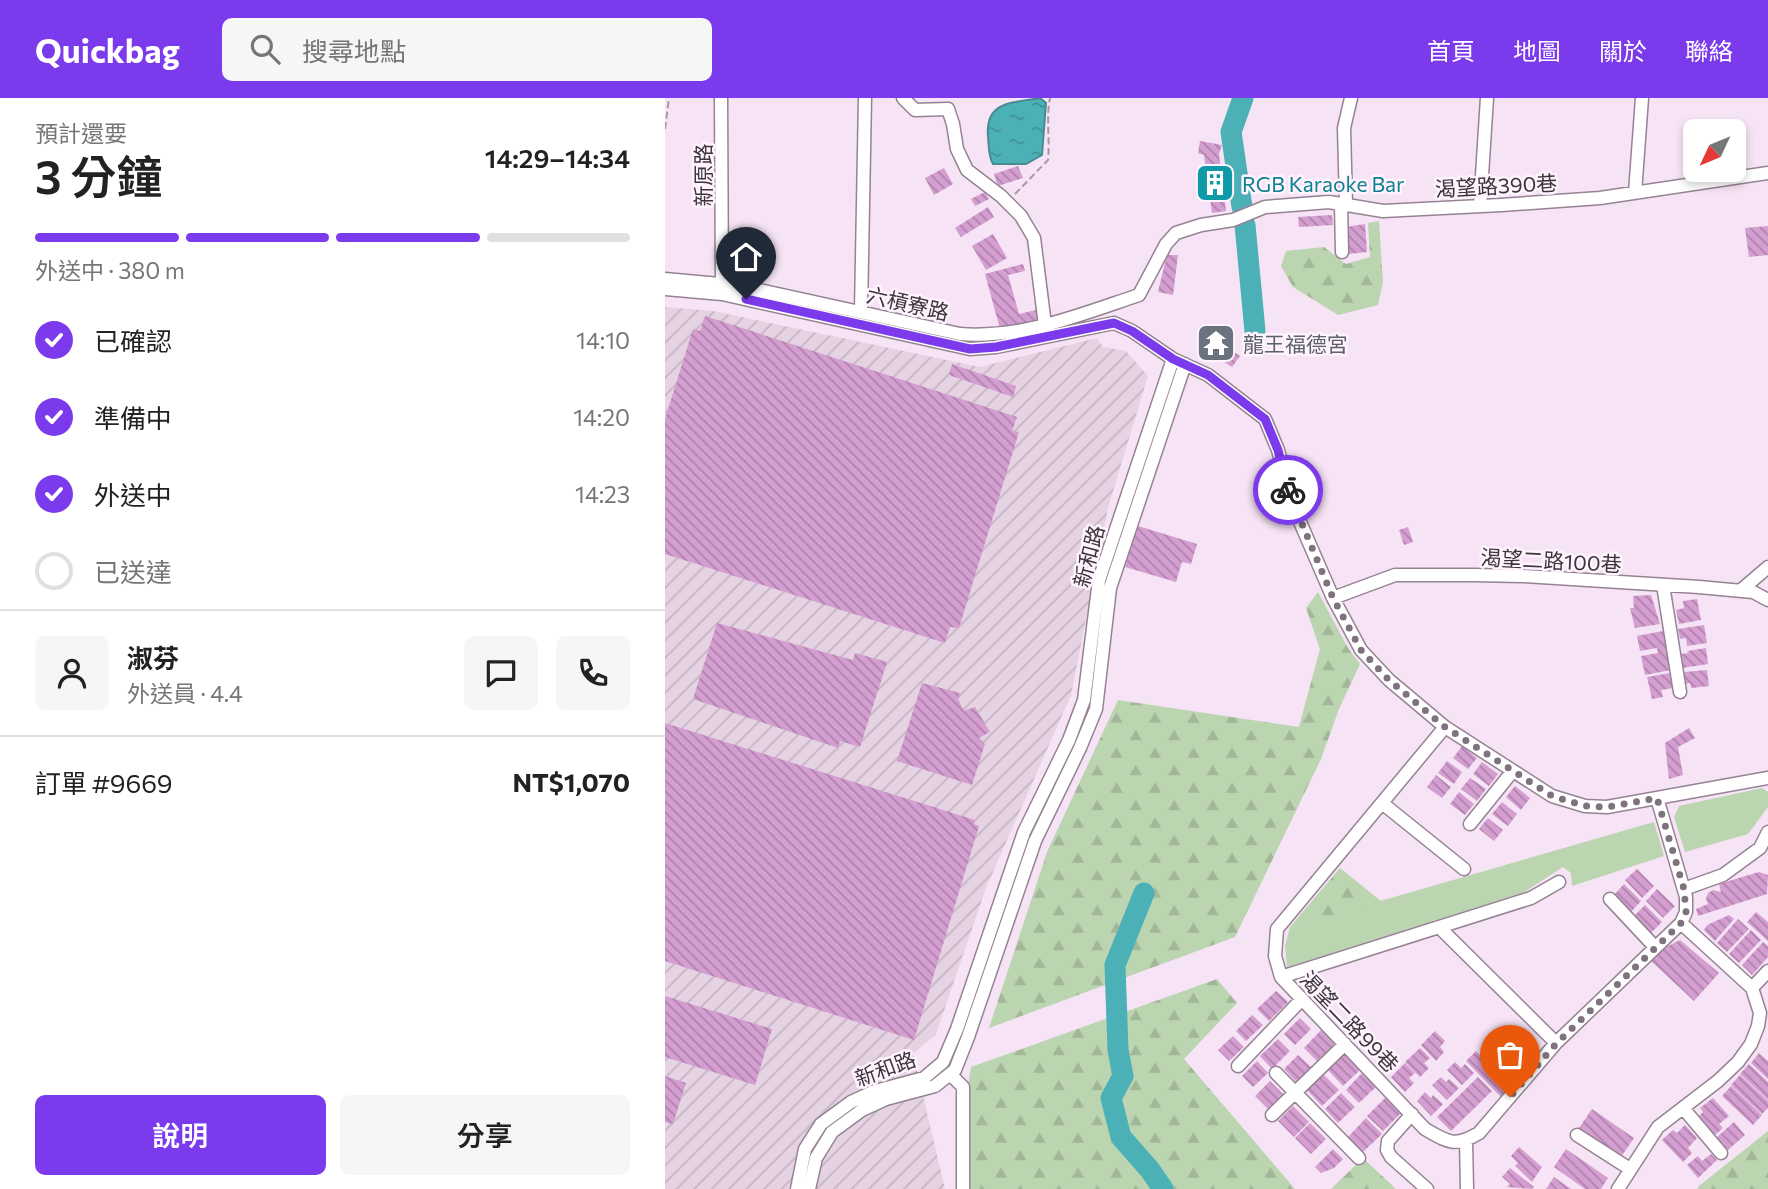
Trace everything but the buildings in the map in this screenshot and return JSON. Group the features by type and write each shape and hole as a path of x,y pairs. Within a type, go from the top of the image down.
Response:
{"street":[{"name":"新原路","path":"721,98 722,289"},
{"path":"861,311 865,98"},
{"path":"903,98 915,110 948,109 957,149 967,170 1021,216 1034,238 1045,325"},
{"path":"1342,252 1345,128 1351,98"},
{"path":"1480,206 1487,98"},
{"path":"1635,193 1642,98"},
{"name":"渴望路390巷","path":"1139,295 1166,244 1175,233 1233,220 1265,207 1294,203 1343,204 1383,211 1600,198 1768,173"},
{"name":"六槓寮路","path":"665,279 722,289 741,286 960,334 980,336 1045,325 1139,295"},
{"path":"665,289 722,289 970,349 996,347 1114,323 1132,331 1179,362 1208,375 1265,419 1278,450 1294,508 1333,598 1361,650 1389,680 1445,727 1552,796 1585,806 1607,807 1768,778"},
{"name":"新和路","path":"809,1189 816,1158 832,1132 862,1110 886,1099 935,1086 954,1070 968,1037 1035,841 1096,709 1110,588 1179,362"},
{"name":"新和路","path":"797,1189 805,1149 821,1124 851,1102 875,1091 923,1078 943,1062 957,1029 1024,832 1069,740 1084,700 1099,580 1179,362"},
{"path":"1740,591 1768,567"},
{"name":"渴望二路100巷","path":"1333,598 1395,575 1523,576 1663,585 1753,592 1768,600"},
{"path":"1663,585 1680,692"},
{"name":"渴望二路99巷","path":"1445,727 1277,929 1275,956 1281,977 1425,1129 1451,1143 1466,1141"},
{"path":"1470,824 1512,772"},
{"path":"1467,1189 1466,1141 1479,1133 1556,1044 1654,946 1681,923 1686,912 1684,889 1657,798"},
{"path":"1382,803 1464,869"},
{"path":"1684,889 1723,876 1760,849 1768,832"},
{"path":"1281,977 1531,898 1559,882"},
{"path":"1610,899 1654,946"},
{"path":"1618,1189 1658,1127 1738,1062 1751,1044 1760,1013 1752,988 1681,923"},
{"path":"1439,927 1556,1044"},
{"path":"1752,988 1768,971"},
{"path":"1238,1066 1302,999"},
{"path":"1272,1115 1345,1044"},
{"path":"1276,1073 1359,1158"},
{"path":"950,1074 963,1087 963,1189"},
{"path":"1683,1108 1721,1153"},
{"path":"1412,1114 1388,1141 1387,1150 1391,1157 1427,1189"},
{"path":"1577,1135 1630,1169"}],"path":[{"path":"665,129 670,98"},
{"path":"1008,203 1048,160 1050,98"}],"shaded area":[{"path":"665,307 713,311 980,367 1097,338 1103,347 1126,351 1148,376 1108,508 1071,695 986,888 936,1034 913,1054 945,1189 665,1189"}],"green space":[{"path":"1379,221 1383,282 1378,305 1338,315 1293,287 1281,266 1286,251 1324,247 1346,264 1370,257 1368,223"},
{"path":"1318,592 1348,648 1360,664 1339,709 1321,759 1235,937 989,1028 1047,852 1118,700 1299,727 1320,649 1306,608"},
{"path":"1762,788 1768,792 1768,807 1748,834 1685,852 1674,817 1679,806"},
{"path":"1654,822 1664,856 1572,886 1571,873 1563,867 1523,893 1287,967 1285,946 1290,927"},
{"path":"1340,868 1382,902 1290,927"},
{"path":"1217,979 1237,1003 1184,1059 1295,1189 968,1189 966,1098 971,1067"},
{"path":"1768,1131 1768,1189 1697,1189 1699,1186"},
{"path":"1363,1158 1396,1189 1331,1189"}],"water":[{"path":"1040,98 1046,103 1042,155 1026,164 993,164 989,154 988,136 991,116 1003,105"}],"waterway":[{"path":"1242,207 1231,132 1243,98"},
{"path":"1245,225 1255,331"},
{"path":"1144,893 1115,965 1118,1050 1123,1076 1111,1098 1121,1137 1163,1189"}],"way so far":[{"path":"1288,490 1333,598 1361,650 1389,680 1445,727 1552,796 1585,806 1607,807 1657,798 1686,897 1686,912 1681,923 1654,946 1556,1044 1510,1097"}],"place":[{"name":"RGB Karaoke Bar","path":"1215,183"},
{"name":"龍王福德宮","path":"1216,343"}],"route":[{"path":"746,299 970,349 996,347 1114,323 1132,331 1173,359 1208,375 1265,419 1278,450 1288,490"}]}
